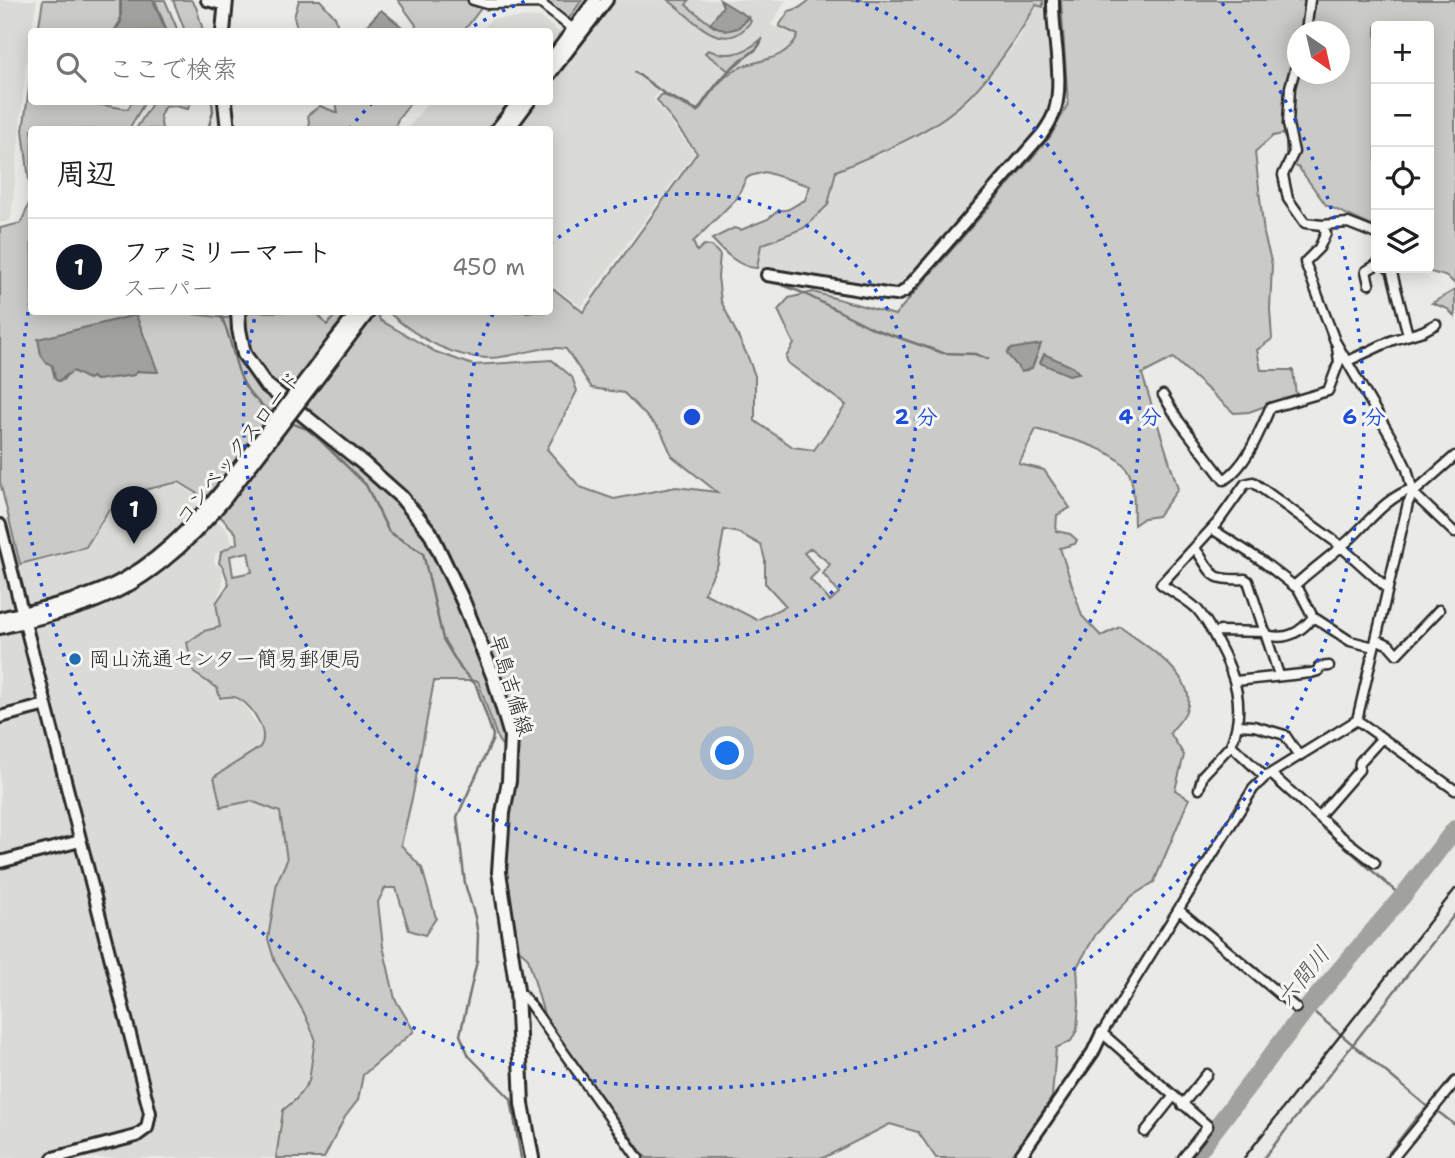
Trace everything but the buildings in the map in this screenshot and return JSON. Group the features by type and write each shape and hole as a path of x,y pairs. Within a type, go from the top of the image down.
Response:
{"main road":[{"path":"223,28 225,2"},
{"path":"225,105 228,126"},
{"name":"早島吉備線","path":"238,315 244,354 256,374 364,464 419,516 442,554 494,678 510,736 509,781 503,813 499,872 517,990 522,1104 532,1158"}],"street":[{"path":"207,0 225,2"},
{"path":"473,0 487,4 540,3 573,29"},
{"path":"553,56 595,0"},
{"path":"553,70 607,0"},
{"path":"768,275 886,294 896,295 905,291 1042,134 1052,117 1057,88 1053,0"},
{"path":"1307,21 1310,0"},
{"path":"1291,84 1288,124 1294,152 1283,175 1288,199 1305,223 1348,223 1371,232"},
{"path":"499,126 516,105"},
{"path":"511,126 527,105"},
{"path":"1163,395 1179,421 1224,480 1236,472 1260,432 1270,408 1328,391 1339,362 1335,341 1305,262 1326,238 1322,225"},
{"path":"1369,284 1366,271 1371,268"},
{"path":"1392,273 1408,335"},
{"name":"コンベックスロード","path":"339,343 355,315"},
{"name":"コンベックスロード","path":"0,618 23,617 81,607 137,581 184,546 204,526 224,494 339,343 366,315"},
{"path":"1348,361 1436,324"},
{"path":"1020,1158 1093,1052 1102,1033 1253,789 1268,776 1357,720 1412,491 1407,469 1395,444 1335,341"},
{"path":"1294,586 1341,547 1385,503 1412,491 1455,456"},
{"path":"1236,472 1341,547 1387,588"},
{"path":"1199,789 1203,775 1231,745 1238,725 1240,705 1236,681 1229,662 1197,609 1161,584 1212,529 1245,484 1252,482"},
{"path":"1412,491 1455,533"},
{"path":"1212,529 1262,561 1299,590 1314,617 1350,641 1389,645 1397,654 1439,610"},
{"path":"1,531 150,1113 147,1128 136,1136 53,1158"},
{"path":"1195,548 1216,577 1222,580 1248,581 1279,676"},
{"name":"コンベックスロード","path":"0,628 23,617"},
{"path":"1213,633 1220,631 1266,634 1281,638 1297,634 1314,617"},
{"path":"1236,681 1311,673 1318,671 1319,667 1329,666"},
{"path":"0,717 46,705"},
{"path":"1357,720 1455,790"},
{"path":"1238,725 1254,726 1285,735 1299,756"},
{"path":"1319,816 1359,770 1360,762 1382,738"},
{"path":"1231,745 1375,863"},
{"path":"0,862 80,841"},
{"path":"1179,910 1296,1008"},
{"path":"517,990 529,1003 638,1158"},
{"path":"1102,1033 1208,1126 1184,1158"},
{"path":"1182,1105 1207,1074"},
{"path":"1393,1158 1455,1082"},
{"path":"1145,1132 1173,1097"}],"shaded area":[{"path":"0,0 37,0 32,28 28,28 11,220 0,223"},
{"path":"43,0 120,0 120,21 116,28 38,28"},
{"path":"121,0 153,0 165,28 117,28 121,22"},
{"path":"155,0 165,0 177,28 166,28"},
{"path":"173,0 191,0 196,7 202,28 184,28"},
{"path":"299,0 320,0 335,17 338,28 297,28 294,17"},
{"path":"398,0 536,0 482,7 466,28 415,28 416,25"},
{"path":"539,0 582,0 567,21"},
{"path":"583,0 786,0 771,25 797,36 792,46 763,60 729,71 711,89 699,108 659,91 653,99 694,153 581,307 553,285 553,126 410,126 426,105 553,105 553,28 484,28 491,19 540,17 559,32"},
{"path":"668,0 689,0 686,5 714,27 744,23 748,17 751,21 741,32 730,37 719,36 708,32"},
{"path":"720,0 748,17 738,28 726,31 710,24 723,6"},
{"path":"810,0 1043,0 1043,7 1036,5 1006,53 969,97 955,110 923,131 836,171 828,205 804,228 761,245 757,268 738,262 712,239 734,228 741,230 768,219 779,210 786,210 805,200 810,186 765,172 750,176 737,198 693,242 697,251 704,245 712,246 720,255 718,277 721,301 755,376 755,421 793,447 814,450 846,405 788,363 786,357 794,344 778,310 789,298 813,292 895,315 1050,137 1068,104 1061,0 1455,0 1455,284 1447,277 1434,273 1434,21 1371,21 1371,226 1326,205 1299,168 1286,161 1286,141 1283,134 1273,136 1255,152 1264,234 1272,265 1272,339 1257,350 1261,370 1293,370 1296,395 1249,412 1234,413 1173,358 1142,374 1178,489 1158,516 1144,518 1134,525 1132,484 1122,463 1100,449 1036,429 1019,464 1044,470 1070,508 1057,515 1056,531 1070,534 1077,540 1075,544 1060,548 1082,616 1101,636 1120,627 1155,652 1178,674 1185,686 1188,699 1186,711 1170,733 1184,755 1175,790 1189,799 1154,882 1132,896 1096,934 1077,967 1077,1030 1071,1041 1056,1048 1052,1097 1013,1158 936,1158 918,1132 890,1124 823,1158 646,1158 545,1018 528,958 515,946 505,868 506,814 514,760 498,740 478,681 434,681 401,845 422,868 436,918 425,935 409,930 396,888 385,888 378,902 383,946 395,999 414,1031 363,1075 358,1100 345,1117 324,1158 276,1158 283,1110 296,1099 309,1081 315,1038 275,962 268,939 277,882 287,860 280,812 251,801 221,807 214,777 260,747 263,735 258,721 245,703 236,697 220,698 217,688 194,673 187,643 204,631 220,627 216,603 229,584 219,563 221,552 237,543 236,533 200,495 179,482 126,494 128,501 108,511 86,547 20,564 0,482 0,228 21,223 28,206 28,315 136,315 201,315 226,318 248,315 319,315 327,325 335,315 378,315 380,320 436,352 473,365 552,360 572,377 577,391 547,449 580,487 614,499 676,487 717,492 672,456 661,431 624,393 592,388 566,349 544,349 490,358 474,357 428,341 392,315 553,315 553,288 583,312 697,153 657,100 662,94 698,112 729,74 784,52 792,45 798,35 779,26 789,11","holes":["136,315 157,372 136,371 134,375 96,380 73,371 59,381 55,379 51,363 83,329","724,530 739,533 761,545 765,560 765,583 786,606 757,620 704,593 718,564","811,548 830,564 823,574 839,593 830,601 810,579 819,570 804,553","248,552 252,572 233,576 230,556"]},
{"path":"1045,0 1058,0 1065,104 1048,136 902,301 774,282 758,268 762,246 805,229 829,206 838,171 881,154 927,131 969,100 1017,42 1036,6 1045,9"},
{"path":"381,10 403,28 366,28"},
{"path":"760,40 758,47 729,71 705,53 708,50 722,54 736,53 748,49"},
{"path":"28,96 28,105 102,105 128,109 130,105 143,105 131,126 28,126 28,172 23,130"},
{"path":"151,105 190,105 188,109 164,107 160,116 162,126 138,126"},
{"path":"337,105 409,105 396,126 310,126 308,115 320,106 338,113"},
{"path":"1455,290 1455,317 1448,309 1432,303"},
{"path":"136,315 158,372 137,371 134,375 96,380 73,371 58,381 55,379 53,366 41,355 38,339"},
{"path":"1041,344 1032,368 1022,372 1007,354 1010,349"},
{"path":"1044,354 1073,367 1079,373 1069,375 1040,363"},
{"path":"179,484 196,495 192,501 226,529 233,544 215,554 214,563 222,568 223,584 215,603 219,627 204,630 185,643 193,674 217,690 218,700 233,698 242,702 260,729 262,737 259,747 213,777 220,807 251,802 280,812 286,860 276,881 268,939 274,962 313,1038 308,1080 281,1109 275,1158 0,1158 0,558 3,570 87,548 109,512 130,502 127,495"}],"waterway":[{"path":"635,72 665,94 698,110 721,79 755,50 762,39"},
{"path":"209,126 212,105"},
{"path":"775,282 874,329 943,353 975,354 988,359"},
{"path":"220,315 242,380 260,404 276,415"},
{"path":"288,422 307,429 319,439 366,485 389,532 423,553 443,639 461,669 476,685 493,735 457,817 465,884 478,935 477,961 460,1035 469,1056 511,1099 521,1158"},
{"path":"1449,521 1455,526"},
{"path":"1272,782 1402,897"},
{"name":"六間川","path":"1193,1158 1308,1007 1402,897 1455,829"},
{"path":"1264,1158 1455,914"},
{"path":"1308,1007 1429,1108"},
{"path":"1385,1158 1455,1075"},
{"path":"1436,1110 1455,1125"}],"railway":[{"path":"1244,1158 1455,889"}],"place":[{"name":"ファミリーマート","path":"134,544"},
{"name":"岡山流通センター簡易郵便局","path":"75,659"}]}
